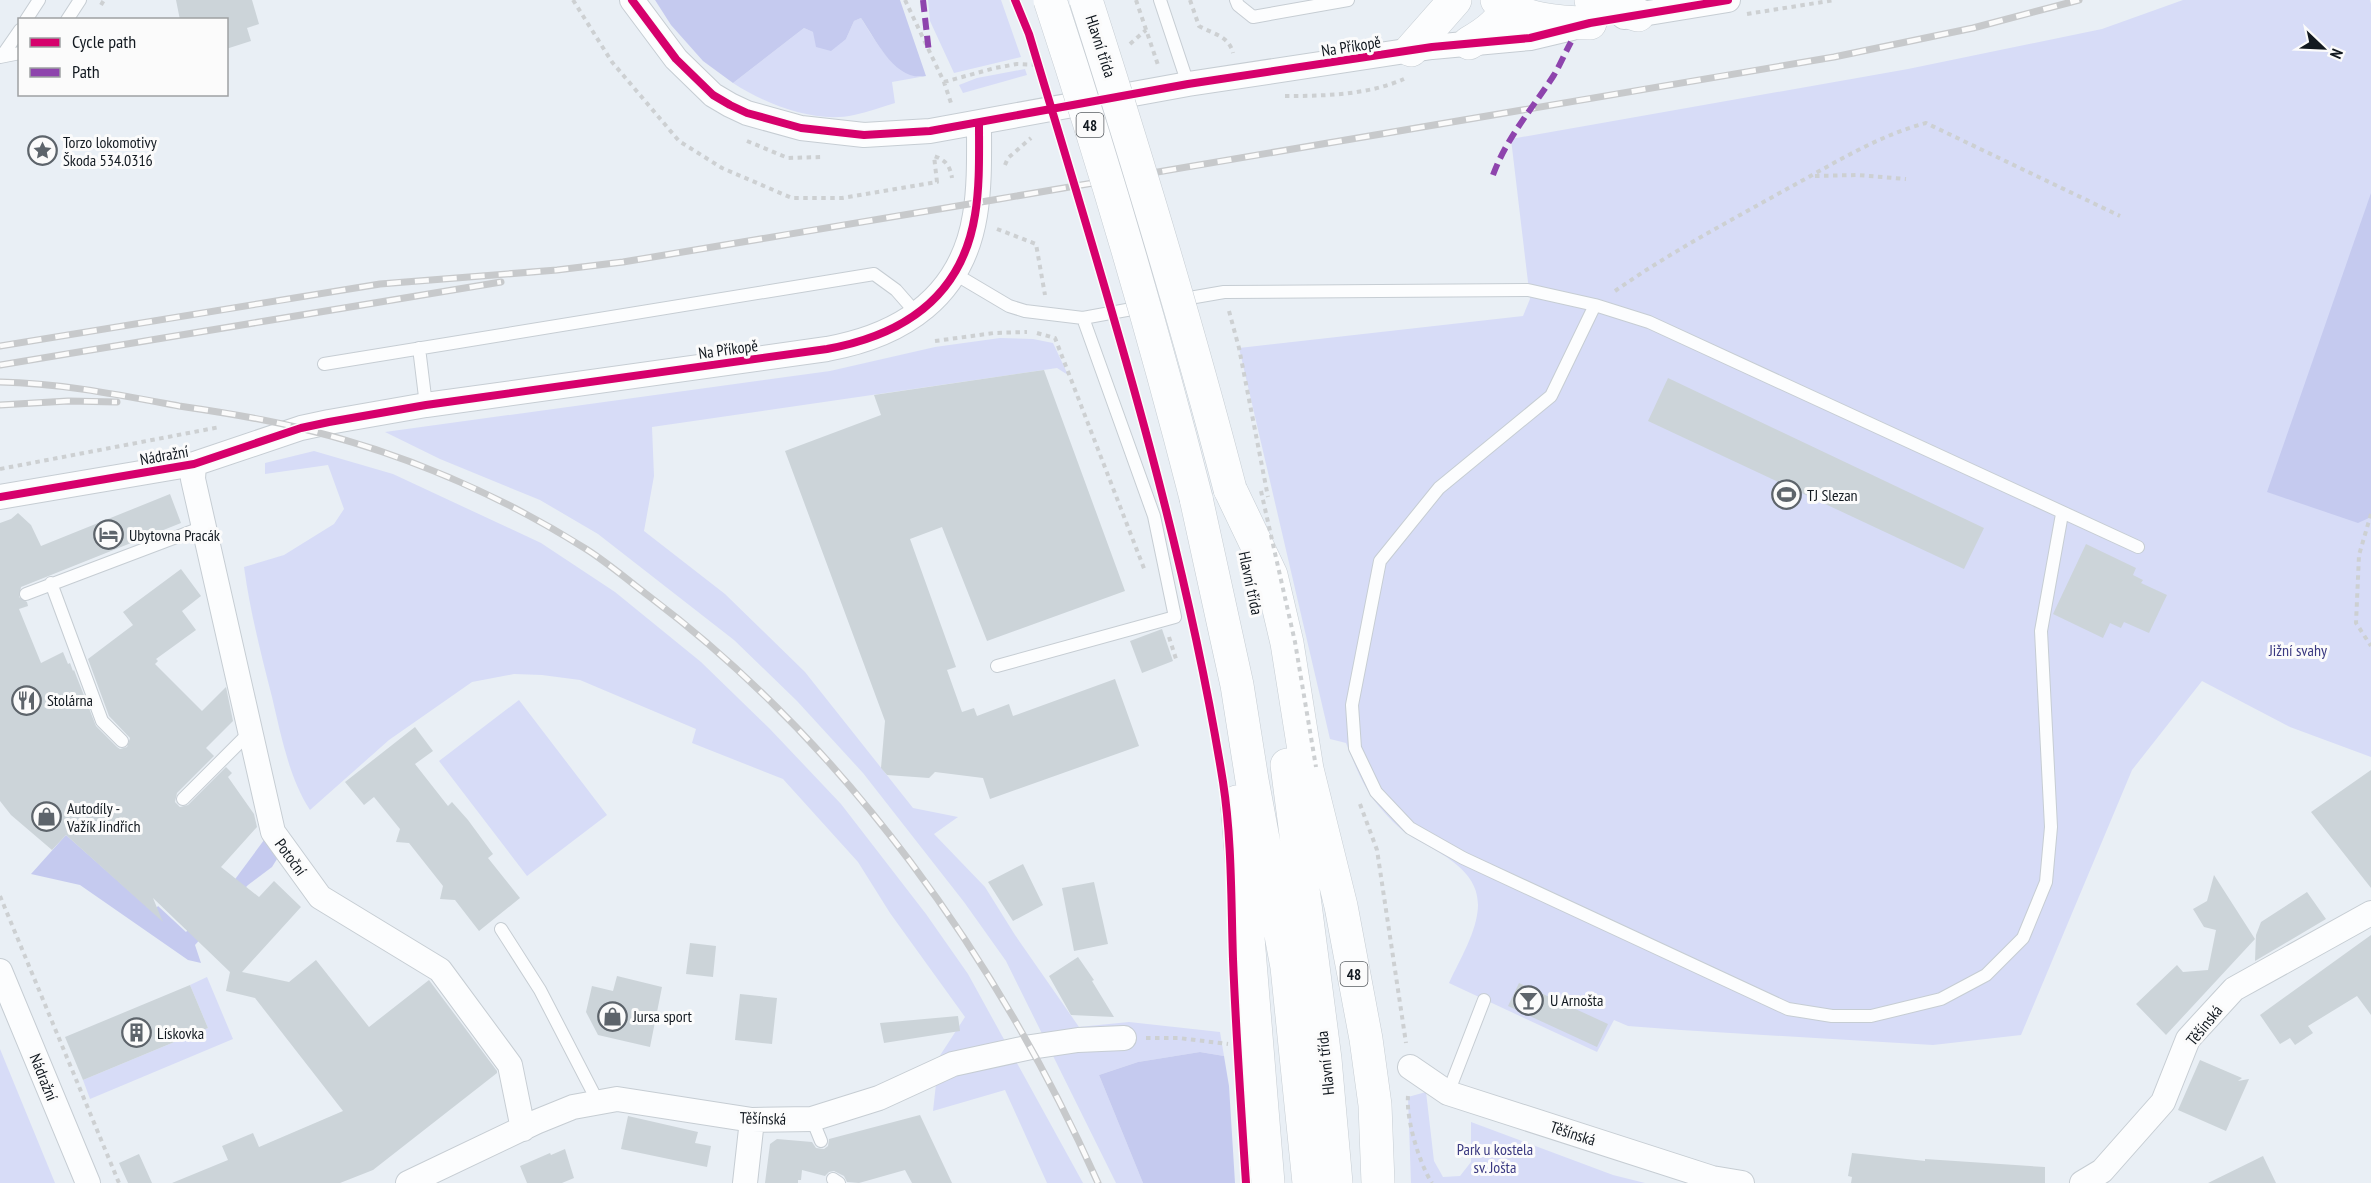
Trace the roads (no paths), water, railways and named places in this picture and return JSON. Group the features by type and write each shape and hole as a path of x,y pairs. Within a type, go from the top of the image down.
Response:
{"main road":[{"name":"48","path":"1028,0 1088,179 1128,250"},
{"name":"48","path":"1050,0 1128,250 1173,405 1196,498 1199,589 1287,967 1309,1183"},
{"name":"Hlavní třída","path":"1086,0 1161,240 1230,489 1298,771 1336,1183"},
{"name":"48","path":"1106,0 1159,164 1161,240"},
{"path":"1411,50 1455,0"},
{"path":"1469,43 1489,32 1505,3 1550,22 1590,12 1638,15"},
{"name":"48","path":"1298,771 1341,906 1366,1039 1375,1105 1378,1183"},
{"name":"48","path":"1244,782 1268,1183"}],"street":[{"name":"Na Příkopě","path":"632,0 664,45 712,95 747,113 801,128 864,135 930,131 1177,86 1411,50 1530,38 1590,12"},
{"path":"1638,15 1728,0"},
{"name":"Na Příkopě","path":"329,422 426,405 849,345 883,333 917,314 938,295 955,274 969,242 975,215 979,123"},
{"name":"Nádražní","path":"0,497 194,464 301,428 329,422"},
{"name":"Potoční","path":"194,464 193,479 203,526 273,832 320,897 440,970 510,1065 523,1128"},
{"name":"Těšínská","path":"2082,1183 2102,1171 2163,1102 2188,1039 2234,989 2371,913"},
{"name":"Nádražní","path":"0,970 88,1183"},
{"name":"Těšínská","path":"414,1182 523,1128 573,1107 617,1099 752,1120 812,1119 879,1098 953,1064 1031,1047 1078,1040 1124,1038"},
{"name":"Těšínská","path":"1410,1067 1448,1093 1712,1178 1742,1183"},
{"path":"745,1183 752,1120"}],"lane":[{"path":"27,18 39,0"},
{"path":"68,18 80,0"},
{"path":"1160,0 1177,86"},
{"path":"1236,0 1238,5 1253,17 1348,0"},
{"path":"1,57 18,33"},
{"path":"1,57 18,53"},
{"path":"324,364 874,274 896,290 917,314"},
{"path":"955,274 1009,306 1025,311 1083,318 1224,292 1528,290 1595,305 1649,322 2138,547"},
{"path":"1595,305 1551,396 1439,488 1380,561 1352,705 1355,748 1376,792 1410,828 1463,858 1788,1009 1832,1016 1871,1016 1941,999 1986,975 2023,938 2046,882 2051,827 2041,631 2062,514"},
{"path":"997,666 1175,617 1154,516 1083,318"},
{"path":"419,348 426,405"},
{"path":"26,594 203,526"},
{"path":"51,583 102,721 122,741"},
{"path":"183,799 250,732"},
{"path":"501,929 540,990 598,1102"},
{"path":"1448,1093 1484,1000"},
{"path":"812,1119 821,1141"}],"railway":[{"path":"0,346 380,284 557,270 623,262 1834,57 1973,28 2079,0"},
{"path":"0,365 501,282"},
{"path":"0,382 67,387 255,418 375,449 448,477 519,510 602,560 722,656 789,720 852,789 910,862 964,938 1014,1018 1058,1100 1098,1183"},
{"path":"0,405 68,401 117,402"}],"place":[{"name":"Torzo lokomotivy Škoda 534.0316","path":"42,151"},
{"name":"TJ Slezan","path":"1786,495"},
{"name":"Ubytovna Pracák","path":"108,535"},
{"name":"Stolárna","path":"26,700"},
{"name":"Autodíly - Važík Jindřich","path":"46,817"},
{"name":"U Arnošta","path":"1529,1000"},
{"name":"Jursa sport","path":"612,1016"},
{"name":"Lískovka","path":"136,1033"}],"park label":[{"name":"Jižní svahy","path":"2298,650"},
{"name":"Park u kostela sv. Jošta","path":"1495,1158"}]}
